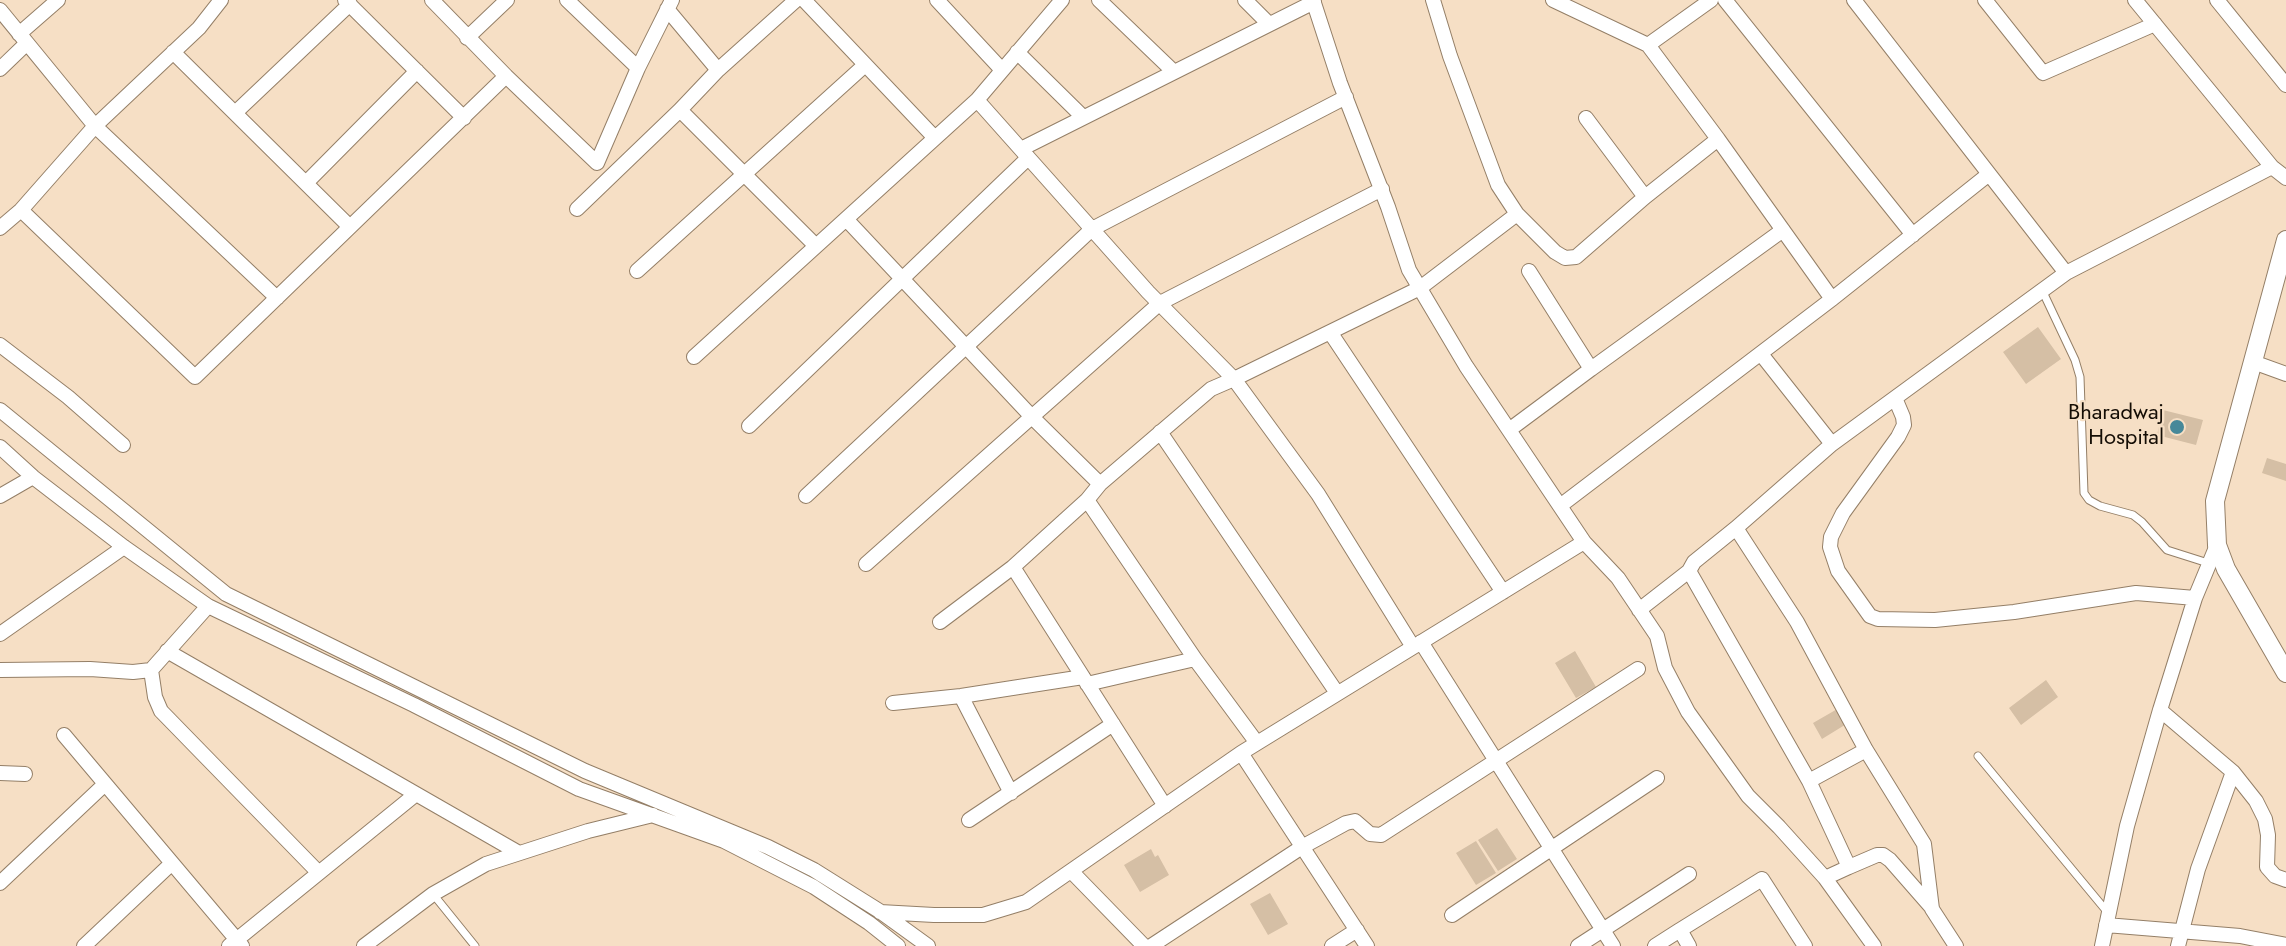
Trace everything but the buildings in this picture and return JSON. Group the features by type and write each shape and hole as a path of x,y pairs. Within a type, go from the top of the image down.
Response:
{"street":[{"path":"0,69 23,38 58,0"},
{"path":"0,228 21,210 95,126 199,28 222,0"},
{"path":"432,0 467,38 610,177"},
{"path":"467,38 507,0"},
{"path":"567,0 638,68"},
{"path":"577,209 680,110 718,70 796,0"},
{"path":"804,0 935,138"},
{"path":"937,0 1002,70"},
{"path":"694,357 977,100 1062,0"},
{"path":"1099,0 1174,72"},
{"path":"1245,0 1269,24"},
{"path":"1433,0 1450,56 1498,185 1517,214 1555,252 1565,258 1576,257 1645,196 1718,139"},
{"path":"1553,0 1648,45 1832,299"},
{"path":"1648,45 1711,0"},
{"path":"1725,0 1912,235"},
{"path":"1854,0 2066,273"},
{"path":"1985,0 2043,74 2155,24"},
{"path":"2135,0 2272,167 2286,178"},
{"path":"2217,0 2286,85"},
{"path":"749,426 904,278 1025,153 1083,117 1313,1 1409,270 1466,366 1584,542 1618,578 1657,636 1665,668 1688,712 1748,796 1779,826 1825,878 1874,946"},
{"path":"235,113 348,2 464,118"},
{"path":"597,163 638,68 669,4 718,70"},
{"path":"0,10 95,126 277,298"},
{"path":"173,52 350,227"},
{"path":"1017,52 1083,117"},
{"path":"637,270 865,65"},
{"path":"306,183 417,71"},
{"path":"21,210 195,377 506,76"},
{"path":"806,496 1092,230 1346,97"},
{"path":"977,100 1092,230 1234,379 1318,494 1497,762 1613,946"},
{"path":"680,110 816,246"},
{"path":"1586,118 1645,196"},
{"path":"1639,610 1689,572 1694,562 1832,444 2066,273 2272,167"},
{"path":"1560,506 1761,354 1989,174"},
{"path":"866,564 1160,303 1382,189"},
{"path":"940,622 1013,567 1087,500 1100,484 1211,389 1420,288 1517,214"},
{"path":"846,219 904,278 1032,417 1100,484"},
{"path":"1509,430 1783,230"},
{"path":"2285,667 2226,569 2217,545 2215,501 2286,240"},
{"path":"1529,271 1591,369"},
{"path":"1330,332 1503,592"},
{"path":"0,345 68,397 123,445"},
{"path":"1761,354 1832,444"},
{"path":"2253,362 2286,374"},
{"path":"1895,398 1904,425 1898,438 1843,513 1831,537 1830,547 1838,571 1870,616 1878,619 1935,620 2014,612 2136,593 2195,598"},
{"path":"0,410 225,594 585,771 814,887 869,923 898,946"},
{"path":"1160,432 1337,693"},
{"path":"0,447 33,477 124,547 208,606 414,705 579,789 657,809 768,848 814,870 881,912 928,946"},
{"path":"0,496 33,477"},
{"path":"1087,500 1195,659 1257,743"},
{"path":"1736,528 1797,622 1866,750 1924,844 1932,909"},
{"path":"869,923 881,912 983,915 1026,902 1241,753 1584,542"},
{"path":"2102,946 2127,826 2160,710 2195,598 2217,545"},
{"path":"0,634 124,547"},
{"path":"1013,567 1165,806"},
{"path":"1689,572 1809,782 1849,867"},
{"path":"208,606 152,670 155,697 161,711 318,872"},
{"path":"167,651 519,853"},
{"path":"893,704 1085,681 1195,659"},
{"path":"0,670 90,669 133,672 152,670"},
{"path":"1152,946 1302,847 1346,823 1355,820 1370,834 1381,835 1638,669"},
{"path":"961,696 1011,793"},
{"path":"2160,710 2233,772 2256,801 2265,819 2268,835 2267,867 2270,872 2286,880"},
{"path":"969,820 1113,724"},
{"path":"64,735 236,944 318,872 416,794"},
{"path":"1809,782 1866,750"},
{"path":"1241,753 1367,946"},
{"path":"2178,946 2198,869 2233,772"},
{"path":"0,773 25,774"},
{"path":"1452,915 1657,778"},
{"path":"0,883 105,784"},
{"path":"364,946 433,894 486,864 657,809"},
{"path":"1825,878 1877,855 1883,855 1890,860 1932,909 1956,946"},
{"path":"84,946 171,864"},
{"path":"1071,871 1144,946"},
{"path":"1578,946 1689,874"},
{"path":"1655,946 1762,879 1805,946"},
{"path":"2107,920 2181,931 2240,936 2286,945"},
{"path":"1332,946 1357,930"},
{"path":"1680,930 1689,946"}],"lane":[{"path":"2042,290 2075,360 2080,377 2084,493 2089,500 2100,506 2133,515 2167,550 2208,563"},
{"path":"1978,756 2107,920"},
{"path":"433,894 475,946"}],"place":[{"name":"Bharadwaj Hospital","path":"2177,427"}]}
